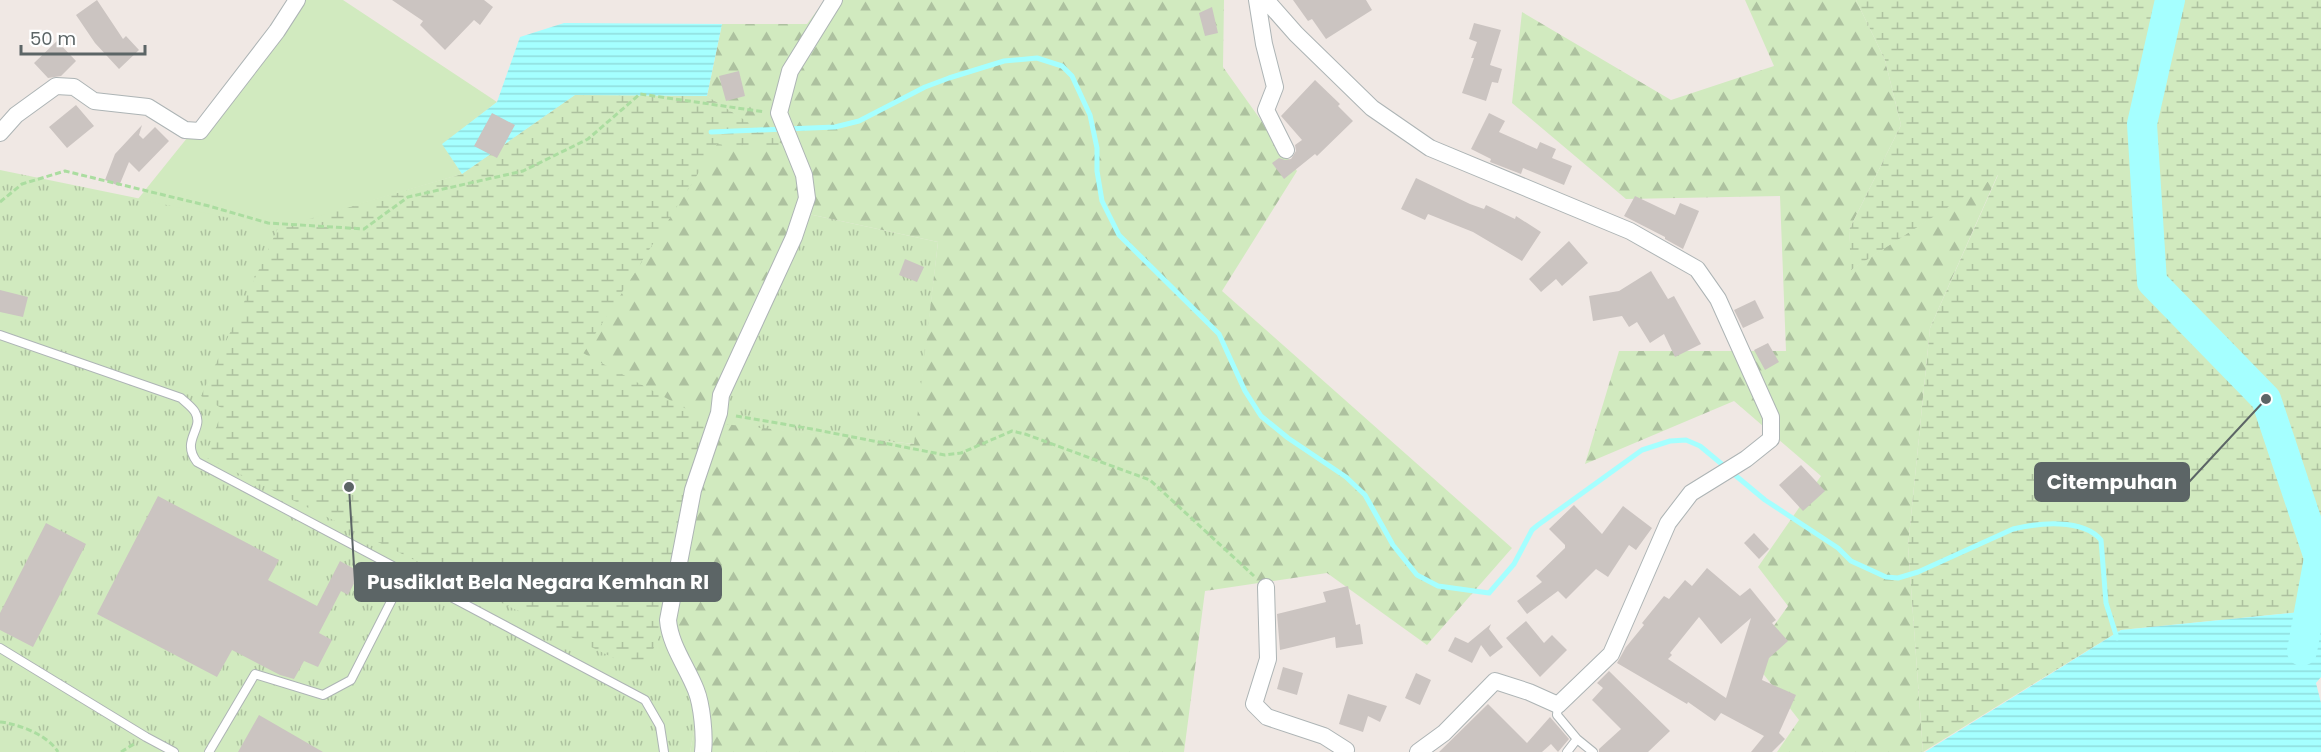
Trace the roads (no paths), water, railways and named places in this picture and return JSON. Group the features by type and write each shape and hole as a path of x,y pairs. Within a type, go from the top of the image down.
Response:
{"street":[{"path":"0,133 15,115 56,86 74,87 94,101 148,107 185,130 200,131 277,31 297,0"},
{"path":"703,752 704,741 697,693 669,633 668,620 693,490 719,413 721,395 794,237 807,198 804,175 779,113 790,70 834,0"},
{"path":"1268,1 1264,44 1275,87 1266,110 1286,150"},
{"path":"1268,1 1296,34 1372,108 1430,148 1630,231 1697,268 1718,299 1771,417 1771,439 1746,459 1691,493 1668,523 1611,654 1558,705 1529,692 1495,681 1444,733 1418,752"},
{"path":"1266,587 1268,659 1254,704 1268,717 1324,736 1346,750 1345,752"}],"lane":[{"path":"0,335 181,398 195,412 197,423 189,446 190,454 196,462 645,700 660,726 664,752"},
{"path":"209,752 255,674 323,695 351,680 406,572"},
{"path":"0,648 174,752"},
{"path":"1558,705 1557,715 1577,739 1593,752"},
{"path":"1567,752 1577,739"}],"water":[{"path":"564,23 722,24 707,96 575,95 462,174 442,144 497,102 520,37"},
{"path":"2321,610 2321,677 2316,683 2321,703 2321,752 1925,752 2121,630"}],"waterway":[{"path":"2170,0 2142,124 2152,282 2266,399 2319,558 2302,651"},
{"path":"711,132 835,127 859,121 925,87 1004,61 1037,58 1062,66 1072,76 1090,115 1097,148 1097,171 1102,201 1119,235 1219,334 1245,391 1261,416 1288,438 1346,477 1365,495 1393,545 1417,575 1438,586 1489,593 1514,564 1532,530 1538,525 1642,450 1670,441 1686,440 1700,446 1765,500 1838,548 1851,561 1886,577 1898,578 1918,572 2013,529 2047,524 2083,528 2101,540 2106,603 2117,638"}],"place":[{"name":"Citempuhan","path":"2266,399"},
{"name":"Pusdiklat Bela Negara Kemhan RI","path":"349,487"}]}
